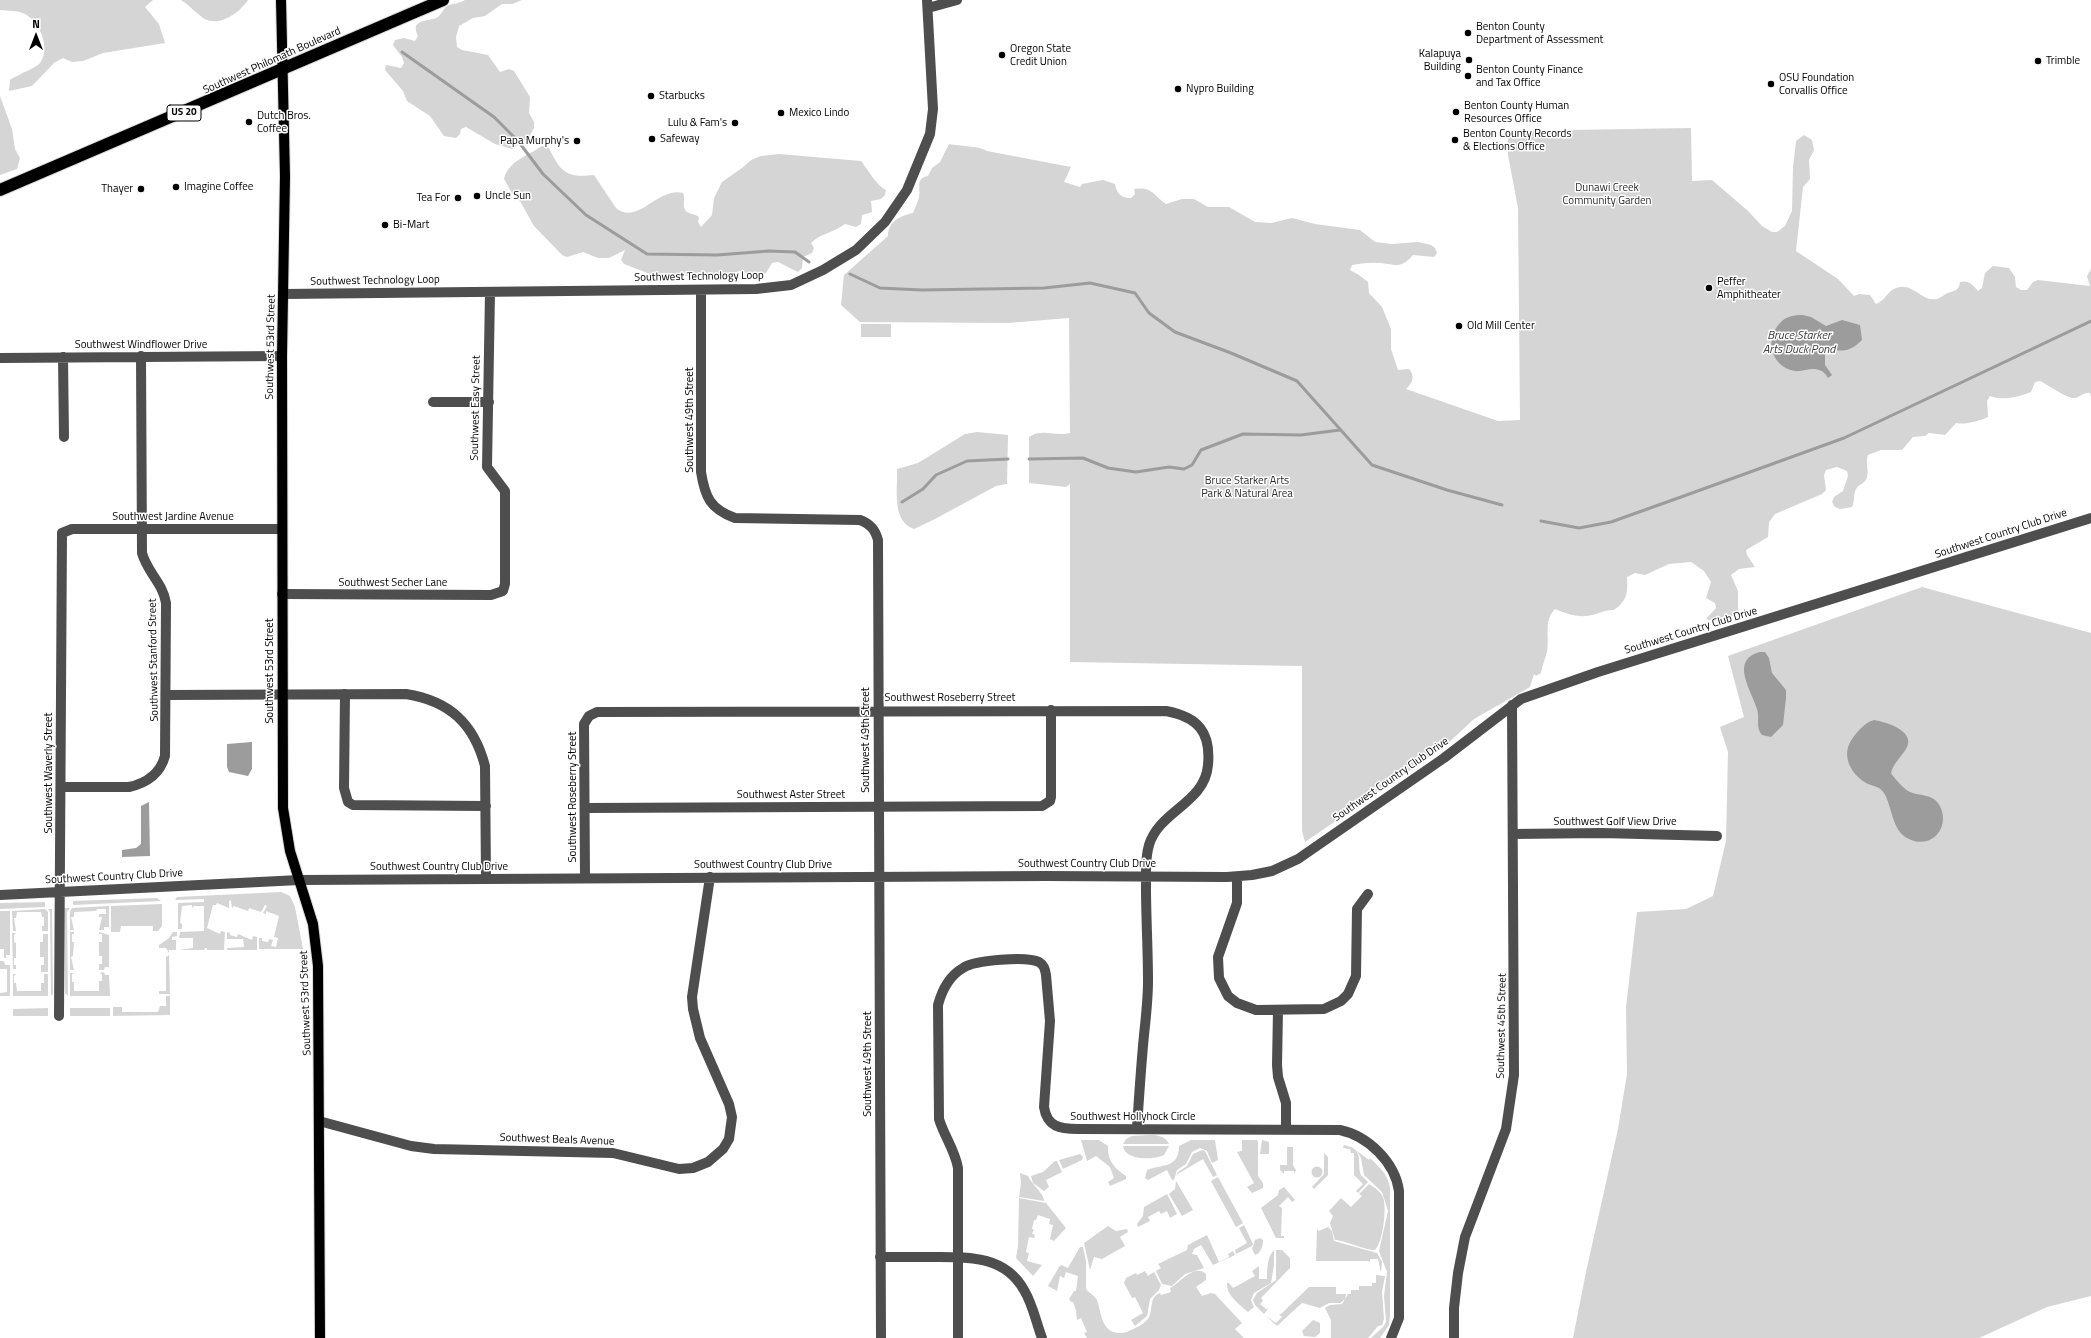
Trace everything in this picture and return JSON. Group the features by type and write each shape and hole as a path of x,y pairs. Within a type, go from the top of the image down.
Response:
{"highway":[{"name":"Southwest Philomath Boulevard","path":"0,190 244,88 284,68 443,0"}],"main road":[{"name":"Southwest 53rd Street","path":"281,0 284,68 284,294 282,356 284,819 290,851 312,924 318,966 320,1338"}],"street":[{"path":"927,4 957,0"},
{"name":"Southwest Technology Loop","path":"284,294 756,289 791,284 823,270 856,250 885,222 907,190 930,134 934,92 927,4"},
{"name":"Southwest 49th Street","path":"701,290 701,472 707,497 718,510 735,518 860,520 874,529 878,540 878,876 880,935 881,1338"},
{"name":"Southwest Easy Street","path":"490,292 488,467 505,492 505,584 503,591"},
{"name":"Southwest Stanford Street","path":"61,787 129,787 139,785 154,776 163,764 165,756 167,695 166,599 160,584 145,564 142,553 141,356"},
{"name":"Southwest Windflower Drive","path":"0,358 282,356"},
{"path":"63,357 64,437"},
{"path":"433,402 489,402"},
{"name":"Southwest Country Club Drive","path":"0,895 299,880 878,876 1237,877 1272,870 1298,859 1444,758 1512,705 1535,693 2091,518"},
{"name":"Southwest Jardine Avenue","path":"64,531 72,529 282,529"},
{"name":"Southwest Waverly Street","path":"59,1016 59,892 61,872 60,548 62,533 64,531"},
{"name":"Southwest Secher Lane","path":"282,594 491,595 503,591"},
{"path":"345,694 344,788 348,802 353,805 486,806"},
{"path":"167,695 406,694 434,701 453,712 469,728 481,752 485,766 486,878"},
{"name":"Southwest 45th Street","path":"1454,1338 1454,1308 1458,1273 1465,1237 1506,1129 1514,1078 1515,1006 1512,705"},
{"name":"Southwest Roseberry Street","path":"585,878 584,724 589,716 597,712 1051,710 1166,711 1186,715 1200,727 1208,748 1208,766 1204,784 1195,796 1154,832 1148,846 1146,877 1148,991 1137,1128"},
{"name":"Southwest Aster Street","path":"585,808 1042,806 1046,805 1051,797 1051,710"},
{"name":"Southwest Golf View Drive","path":"1513,834 1602,833 1717,836"},
{"path":"1237,877 1237,903 1218,958 1219,978 1228,996 1237,1003 1256,1010 1324,1009 1337,1003 1348,994 1353,986 1358,966 1357,909 1368,894"},
{"name":"Southwest Beals Avenue","path":"319,1121 412,1146 434,1149 613,1153 679,1169 693,1168 708,1162 722,1149 729,1138 732,1122 728,1104 700,1038 693,1009 692,996 710,878"},
{"name":"Southwest Hollyhock Circle","path":"958,1338 958,1168 954,1153 942,1131 938,1111 938,1005 941,993 947,982 963,968 977,962 987,960 1029,960 1041,963 1046,974 1050,1021 1044,1107 1045,1115 1049,1122 1061,1129 1137,1128 1340,1130 1350,1132 1365,1141 1388,1163 1394,1171 1398,1190 1399,1318 1391,1338"},
{"path":"1278,1010 1277,1065 1278,1077 1286,1103 1286,1129"},
{"path":"880,1257 958,1257 987,1260 1000,1265 1011,1273 1024,1289 1030,1301 1042,1338"}],"green space":[{"path":"0,0 153,0 145,7 159,24 165,43 103,53 83,61 72,62 63,58 54,63 32,86 9,91 10,80 40,63 43,57 44,43 39,29 30,18 19,12 0,10"},
{"path":"181,0 248,0 239,10 228,18 209,21"},
{"path":"465,0 522,0 512,4 502,4 485,16 473,18 459,26 456,37 457,47 462,50 488,55 500,72 509,69 514,71 530,97 529,113 534,122 534,128 529,137 512,149 495,144 466,127 461,129 460,134 456,138 444,136 430,116 407,101 403,91 385,70 386,65 401,68 404,63 402,57 393,45 395,40 404,38 415,41 418,36 416,27 420,22 436,18 447,6"},
{"path":"0,96 12,129 15,149 20,158 17,169 0,175"},
{"name":"Bruce Starker Arts Park & Natural Area","path":"1691,128 1692,181 1712,180 1748,211 1762,226 1772,232 1777,232 1785,226 1792,211 1793,167 1796,141 1804,135 1812,140 1814,150 1809,160 1810,179 1803,187 1796,251 1838,279 1854,296 1859,294 1870,295 1876,304 1883,300 1892,290 1900,287 1909,288 1927,298 1932,299 1937,299 1956,290 1960,282 1970,283 1978,291 1982,288 1985,273 1993,266 2009,268 2015,277 2016,287 2021,290 2027,290 2033,282 2038,280 2090,286 2087,276 2091,269 2091,397 2090,393 2088,393 2071,398 2040,381 2035,382 2031,392 2021,395 2010,398 1990,396 1987,401 1988,417 1972,422 1956,423 1945,435 1929,433 1925,436 1913,437 1902,450 1881,450 1868,455 1867,477 1865,481 1856,489 1852,507 1840,509 1835,507 1832,502 1834,497 1843,491 1848,476 1847,471 1837,467 1826,470 1824,475 1826,490 1822,494 1775,514 1769,522 1768,537 1746,550 1747,555 1755,567 1739,569 1731,575 1738,591 1738,612 1727,619 1714,621 1706,619 1716,608 1715,603 1706,598 1711,582 1704,571 1691,562 1669,564 1645,575 1635,573 1627,577 1626,596 1622,603 1614,610 1578,616 1555,609 1549,619 1548,646 1541,673 1536,676 1534,674 1530,687 1474,719 1444,747 1305,842 1302,831 1302,666 1070,662 1070,484 1066,487 1029,483 1029,437 1039,433 1070,433 1069,318 1008,323 860,322 841,305 844,275 888,236 892,223 899,218 913,213 919,197 919,184 921,179 928,176 932,168 940,162 949,144 974,147 987,151 1071,167 1064,182 1080,187 1082,184 1103,180 1115,184 1118,193 1125,197 1131,198 1135,194 1134,189 1140,188 1149,190 1166,204 1182,199 1194,199 1208,207 1229,207 1255,222 1271,223 1292,218 1315,224 1360,230 1375,242 1392,244 1418,242 1431,245 1435,248 1437,253 1434,257 1413,255 1400,265 1364,263 1352,265 1350,270 1368,282 1369,293 1382,307 1391,329 1391,349 1398,370 1409,369 1413,377 1412,382 1406,389 1498,421 1520,420 1518,208 1508,155 1508,131"},
{"path":"542,146 549,148 557,163 566,172 577,176 594,175 616,208 624,212 640,210 665,195 683,193 685,210 699,217 698,222 701,227 712,215 714,198 722,182 751,160 761,156 779,154 861,161 876,181 886,190 885,195 881,199 871,201 872,212 862,215 861,224 856,227 845,224 814,240 811,243 814,248 812,253 803,257 802,268 798,272 778,262 772,263 766,273 756,276 740,271 715,277 705,272 699,272 687,276 672,273 650,274 624,264 621,260 625,250 609,258 598,258 583,252 567,257 562,255 534,226 520,201 512,193 504,179 510,167 520,159"},
{"path":"861,324 891,324 891,337 861,337"},
{"path":"977,432 1008,435 1007,484 996,486 914,529 907,525 902,519 897,504 897,469 918,463 965,434"},
{"path":"1922,587 2091,633 2091,1296 2047,1307 1979,1338 1573,1338 1618,1129 1627,1074 1626,1007 1637,912 1686,909 1713,896 1726,841 1728,752 1720,727 1744,717 1728,656"},
{"path":"281,892 290,896 295,907 303,949 259,949 259,938 262,938 262,941 268,942 269,939 273,940 271,946 276,947 278,938 274,937 279,916 266,911 266,914 263,913 267,906 265,905 261,912 249,908 248,911 234,906 232,908 231,900 229,901 229,908 217,903 216,905 213,905 207,928 220,934 221,931 225,932 224,950 207,950 207,948 205,948 204,950 179,950 193,948 193,938 179,938 180,932 204,931 204,906 194,906 192,908 192,905 182,906 180,923 182,924 182,929 178,929 178,903 204,902 204,899 175,900 177,897"},
{"path":"157,898 161,901 73,905 73,901"},
{"path":"45,902 45,907 0,909 0,903"},
{"path":"162,904 162,926 158,931 153,931 153,926 121,926 120,932 111,932 111,906"},
{"path":"109,906 109,927 104,927 104,930 99,930 102,917 99,917 99,914 106,914 106,909 97,909 96,911 74,912 74,917 71,917 74,930 70,930 70,912 72,908"},
{"path":"64,908 70,908 67,912 68,996 65,993"},
{"path":"45,909 48,912 48,931 42,931 42,926 44,926 44,917 42,917 41,912 17,912 16,918 14,918 16,931 13,931 12,911"},
{"path":"48,909 52,909 53,994 51,996 50,912"},
{"path":"0,911 10,911 10,955 6,955 6,958 4,958 4,949 0,949"},
{"path":"70,932 74,932 74,934 72,934 72,942 74,942 73,956 71,957 74,970 70,970"},
{"path":"99,932 109,935 109,967 105,967 104,970 99,970 99,964 102,964 102,956 99,956 99,942 102,942 102,934 99,934"},
{"path":"173,932 177,932 177,936 172,937 172,940 176,940 176,950 169,950 169,953 166,948 159,948 159,945 169,938"},
{"path":"227,932 230,933 230,935 237,937 238,934 252,940 253,936 257,937 257,950 227,950 227,948 244,947 243,939 227,939"},
{"path":"12,933 16,933 14,935 14,942 16,943 16,958 14,958 14,965 16,965 16,969 13,969"},
{"path":"43,934 48,934 48,972 41,972 41,965 44,965 44,957 40,957 40,942 43,942"},
{"path":"169,955 170,994 159,994 159,991 166,991 166,957"},
{"path":"0,961 4,961 5,965 10,965 10,996 0,996 0,993 7,992 7,969 0,969"},
{"path":"104,972 105,975 109,975 110,996 70,996 70,973 74,973 72,974 72,982 74,982 74,991 99,991 99,981 102,981 102,974 99,973"},
{"path":"13,974 16,974 14,976 14,983 16,983 17,991 41,991 41,983 44,983 44,974 48,974 48,996 13,996"},
{"path":"166,996 170,996 170,1015 113,1016 113,1007 122,1007 122,1012 158,1012 160,1006 166,1006"},
{"path":"48,1008 48,1016 13,1016 13,1009"},
{"path":"70,1008 110,1008 110,1016 70,1016"},
{"path":"1132,1136 1158,1136 1162,1137 1169,1144 1123,1144 1126,1139"},
{"path":"1081,1140 1099,1140 1108,1146 1110,1160 1118,1170 1126,1176 1126,1179 1110,1186 1108,1182 1114,1178 1110,1167 1096,1156 1087,1161"},
{"path":"1191,1140 1215,1140 1218,1160 1212,1163 1207,1151 1200,1148 1192,1152 1186,1164 1177,1170 1174,1180 1172,1180 1167,1170 1148,1180 1145,1178 1147,1170 1173,1162 1176,1159 1179,1146"},
{"path":"1242,1140 1257,1140 1258,1142 1258,1176 1263,1183 1263,1188 1252,1193 1247,1187 1254,1183 1237,1152 1242,1151"},
{"path":"1262,1140 1269,1142 1269,1154 1260,1154"},
{"path":"1344,1145 1351,1147 1358,1153 1361,1175 1368,1182 1358,1193 1356,1191 1363,1184 1354,1175 1354,1153 1351,1153 1350,1149 1343,1148"},
{"path":"1123,1146 1169,1146 1164,1155 1154,1158 1140,1158 1129,1154 1125,1151"},
{"path":"1287,1147 1293,1147 1293,1165 1296,1170 1294,1174 1294,1171 1284,1171 1284,1174 1280,1170 1280,1165 1287,1165"},
{"path":"1202,1150 1205,1151 1217,1175 1213,1177 1203,1159 1176,1175 1187,1166 1193,1154"},
{"path":"1357,1151 1369,1160 1370,1158 1380,1168 1389,1183 1390,1188 1390,1316 1389,1325 1380,1338 1371,1338 1384,1326 1386,1321 1384,1296 1387,1272 1379,1251 1388,1211 1382,1192 1364,1175 1361,1158"},
{"path":"1324,1153 1328,1157 1328,1175 1314,1189 1312,1187 1324,1174"},
{"path":"1080,1154 1083,1157 1082,1160 1063,1169 1059,1160"},
{"path":"1055,1161 1057,1161 1062,1172 1046,1180 1049,1187 1044,1191 1033,1183 1031,1176 1043,1172"},
{"path":"1317,1166 1321,1168 1323,1172 1321,1176 1317,1178 1313,1176 1311,1172 1313,1168"},
{"path":"1020,1173 1028,1176 1042,1195 1044,1201 1019,1197 1021,1183"},
{"path":"1218,1177 1243,1223 1236,1227 1211,1181"},
{"path":"1176,1181 1193,1210 1182,1216 1169,1194 1175,1189"},
{"path":"1369,1184 1381,1193 1385,1209 1382,1233 1378,1246 1375,1250 1335,1240 1330,1223 1333,1216 1329,1211 1341,1198 1351,1207 1362,1196 1359,1194"},
{"path":"1284,1187 1295,1200 1292,1202 1288,1197 1279,1206 1282,1208 1281,1236 1284,1236 1284,1238 1276,1238 1261,1208 1278,1195 1279,1190"},
{"path":"1167,1194 1177,1214 1170,1218 1167,1211 1161,1214 1159,1211 1148,1217 1150,1221 1138,1227 1137,1224 1143,1216 1144,1207"},
{"path":"1019,1198 1046,1203 1066,1228 1054,1241 1050,1239 1053,1225 1049,1224 1050,1219 1038,1215 1036,1220 1034,1220 1032,1229 1034,1229 1032,1234 1035,1235 1034,1238 1029,1237 1026,1252 1029,1253 1027,1261 1042,1265 1033,1276 1016,1258 1018,1246"},
{"path":"1244,1225 1253,1244 1252,1246 1236,1254 1235,1250 1247,1243 1239,1228"},
{"path":"1108,1226 1116,1231 1127,1229 1128,1232 1120,1237 1125,1246 1102,1259 1094,1257 1090,1270 1084,1243"},
{"path":"1328,1227 1332,1231 1334,1241 1377,1253 1382,1262 1381,1273 1378,1259 1370,1259 1370,1262 1316,1261 1317,1229 1319,1231"},
{"path":"1207,1235 1219,1262 1229,1257 1228,1254 1233,1251 1235,1255 1213,1265 1201,1245 1194,1249 1192,1254 1197,1255 1204,1268 1185,1274 1172,1286 1162,1284 1156,1271 1161,1268 1158,1264 1187,1250 1188,1245"},
{"path":"1260,1238 1263,1240 1262,1247 1259,1253 1255,1255 1252,1249 1255,1240"},
{"path":"1080,1247 1083,1247 1086,1261 1086,1289 1097,1300 1104,1324 1112,1332 1127,1332 1142,1324 1149,1318 1152,1302 1156,1295 1171,1292 1170,1288 1187,1275 1192,1272 1201,1271 1206,1274 1206,1280 1196,1287 1202,1296 1211,1293 1215,1294 1242,1323 1235,1329 1244,1338 1087,1338 1084,1333 1087,1332 1081,1318 1077,1320 1073,1302 1069,1299 1074,1291 1076,1291 1078,1276 1066,1272 1064,1278 1060,1276 1057,1291 1048,1286 1061,1265 1068,1268"},
{"path":"1274,1250 1274,1265 1271,1283 1254,1293 1251,1300 1254,1307 1248,1312 1231,1295 1227,1287 1227,1283 1229,1283 1233,1288 1255,1276 1252,1271 1259,1266 1259,1279 1267,1279 1267,1268 1270,1256"},
{"path":"1276,1250 1282,1250 1290,1258 1290,1268 1261,1298 1263,1301 1260,1304 1268,1309 1264,1314 1255,1305 1253,1300 1257,1293 1276,1280"},
{"path":"1145,1271 1148,1276 1154,1272 1161,1285 1159,1290 1150,1299 1147,1316 1135,1326 1131,1320 1143,1313 1135,1297 1132,1298 1124,1283 1126,1278 1136,1273 1137,1275"},
{"path":"1376,1275 1385,1276 1382,1292 1384,1319 1382,1325 1378,1326 1368,1338 1331,1338 1331,1320 1325,1308 1330,1305 1342,1304 1348,1294 1351,1294 1351,1290 1359,1290 1359,1286 1372,1286 1372,1283 1376,1283"},
{"path":"1309,1287 1336,1287 1336,1294 1346,1294 1345,1299 1340,1303 1329,1303 1320,1308 1302,1303 1277,1326 1265,1315 1276,1323 1282,1317 1279,1314 1281,1314"},
{"path":"1313,1320 1320,1323 1320,1333 1315,1337 1304,1336 1302,1331"}],"water":[{"name":"Bruce Starker Arts Duck Pond","path":"1803,315 1811,317 1826,326 1842,320 1860,325 1862,340 1859,343 1848,349 1832,350 1825,355 1825,365 1832,375 1828,378 1823,372 1816,369 1795,371 1787,368 1780,364 1772,352 1772,337 1775,329 1780,323 1790,316"},
{"path":"1760,652 1765,652 1769,658 1772,673 1786,690 1783,725 1771,737 1762,735 1760,732 1758,726 1757,709 1745,677 1744,669 1746,662 1751,656"},
{"path":"1874,720 1899,728 1907,737 1908,743 1906,749 1895,764 1891,773 1908,791 1932,798 1938,803 1942,811 1943,820 1938,834 1932,839 1924,842 1916,841 1907,838 1902,834 1895,824 1884,793 1879,788 1868,784 1857,776 1850,765 1847,752 1852,739 1864,725"},
{"path":"252,742 252,769 248,776 229,772 227,767 227,744"},
{"path":"149,802 150,856 122,857 122,850 136,848 141,844 141,806"}],"waterway":[{"path":"402,52 494,117 518,141 543,174 586,215 647,254 717,255 769,251 795,252 809,262"},
{"path":"850,274 880,288 922,290 1044,288 1090,283 1135,293 1149,313 1175,332 1231,353 1297,381 1372,465 1447,490 1502,505"},
{"path":"1541,521 1579,528 1611,522 1844,438 2091,321"},
{"path":"1029,459 1083,458 1108,468 1136,472 1169,467 1184,469 1192,465 1201,450 1243,434 1301,435 1340,430"},
{"path":"902,502 923,489 936,475 967,461 1008,459"}],"place":[{"name":"Benton County Department of Assessment","path":"1468,33"},
{"name":"Oregon State Credit Union","path":"1002,55"},
{"name":"Kalapuya Building","path":"1469,60"},
{"name":"Trimble","path":"2038,61"},
{"name":"Benton County Finance and Tax Office","path":"1468,76"},
{"name":"OSU Foundation Corvallis Office","path":"1771,84"},
{"name":"Nypro Building","path":"1178,89"},
{"name":"Starbucks","path":"651,96"},
{"name":"Benton County Human Resources Office","path":"1456,112"},
{"name":"Mexico Lindo","path":"781,113"},
{"name":"Dutch Bros. Coffee","path":"249,122"},
{"name":"Lulu & Fam's","path":"735,123"},
{"name":"Safeway","path":"652,139"},
{"name":"Benton County Records & Elections Office","path":"1455,140"},
{"name":"Papa Murphy's","path":"577,141"},
{"name":"Imagine Coffee","path":"176,187"},
{"name":"Thayer","path":"141,189"},
{"name":"Uncle Sun","path":"477,196"},
{"name":"Tea For","path":"458,198"},
{"name":"Bi-Mart","path":"385,225"},
{"name":"Peffer Amphitheater","path":"1709,288"},
{"name":"Old Mill Center","path":"1459,326"}],"park label":[{"name":"Dunawi Creek Community Garden","path":"1607,194"}]}
